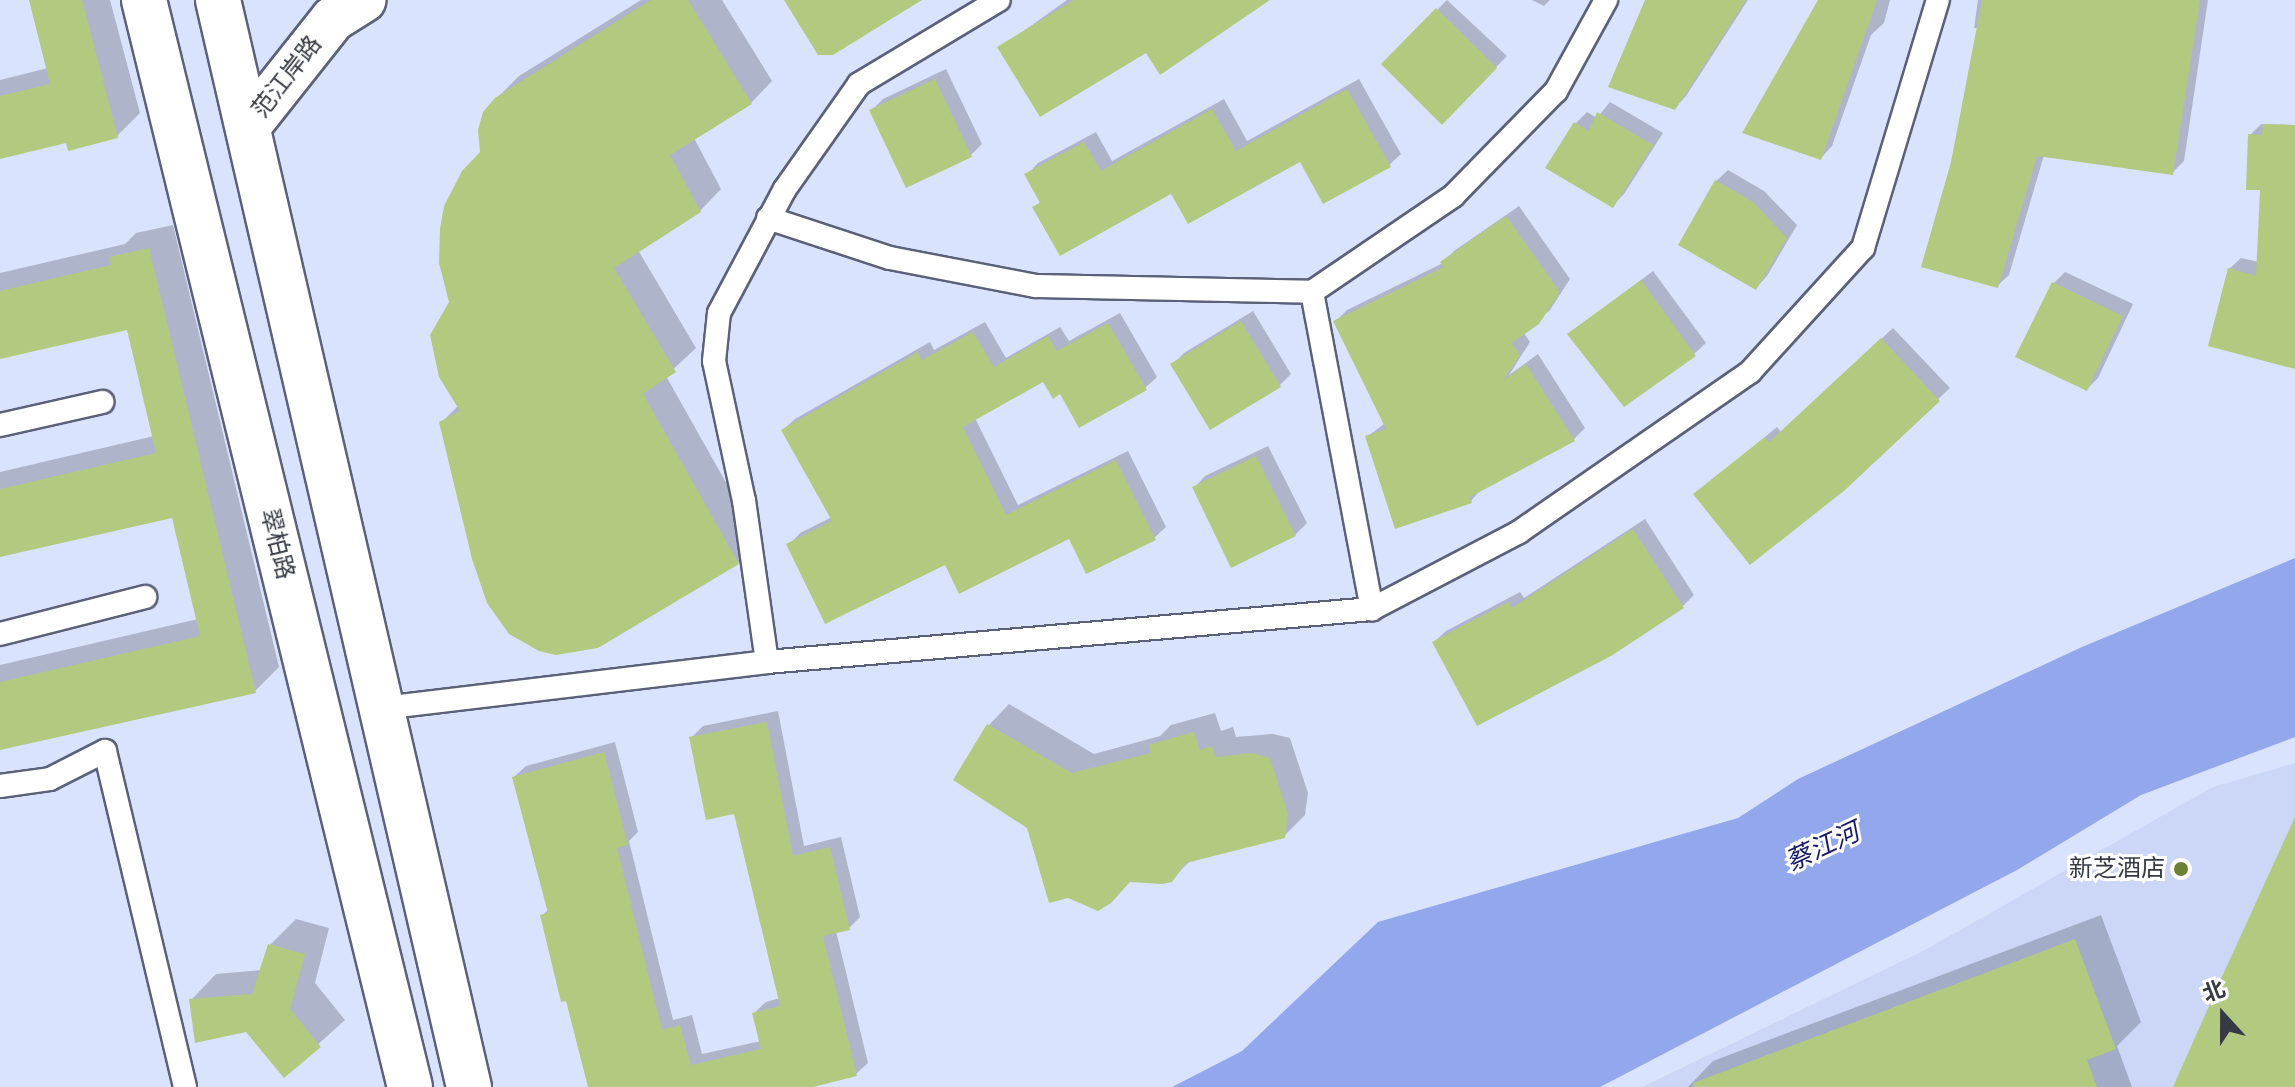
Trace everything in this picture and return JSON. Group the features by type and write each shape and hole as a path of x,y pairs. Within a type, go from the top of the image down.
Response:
{"main road":[{"name":"翠柏路","path":"144,0 410,1087"},
{"path":"218,0 469,1087"},
{"name":"范江岸路","path":"249,125 333,19 364,0"}],"lane":[{"path":"767,662 744,501 714,361 719,313 785,189 859,84 999,0"},
{"path":"768,218 890,258 1036,286 1312,292 1453,196 1556,91 1606,0"},
{"path":"382,708 767,662 1372,609 1519,532 1750,372 1863,248 1938,0"},
{"path":"1312,292 1372,609"},
{"path":"0,425 102,402"},
{"path":"0,634 145,597"},
{"path":"0,786 50,779 105,751 185,1087"}],"shaded area":[{"name":"新芝酒店","path":"2295,763 2295,1087 1642,1087 1923,951 2213,787"}],"water":[{"name":"蔡江河","path":"2295,558 2295,737 2141,795 2017,870 1600,1087 1172,1087 1242,1051 1378,922 1738,818 1798,779 2082,647"}],"building":[{"path":"29,0 82,0 118,138 68,151 66,143 0,159 0,96 50,84"},
{"path":"651,0 688,0 752,104 670,155 701,212 614,268 676,372 643,394 739,564 598,648 556,655 539,651 509,634 487,603 472,559 439,422 460,411 439,377 430,335 449,302 439,263 440,229 444,206 462,171 480,152 478,130 483,112 495,98"},
{"path":"784,0 922,0 833,55 818,55"},
{"path":"1074,0 1270,0 1160,75 1146,53 1040,117 997,47"},
{"path":"1645,0 1746,0 1675,110 1608,87"},
{"path":"1818,0 1877,0 1821,160 1742,133"},
{"path":"1982,0 2200,0 2173,175 2037,156 1998,288 1921,267 1951,162"},
{"path":"1436,8 1497,68 1442,125 1381,64"},
{"path":"935,79 972,157 906,188 869,110"},
{"path":"1347,89 1391,167 1323,204 1300,162 1188,224 1171,194 1060,256 1032,207 1040,203 1024,174 1084,142 1101,171 1212,109 1236,151"},
{"path":"1597,112 1653,145 1613,208 1545,168 1574,122 1589,131"},
{"path":"2263,124 2295,125 2295,369 2208,346 2228,268 2256,276 2260,190 2246,190 2248,134 2262,135"},
{"path":"1715,180 1753,202 1787,238 1756,290 1678,245"},
{"path":"1506,216 1560,292 1539,324 1512,343 1520,355 1503,381 1526,364 1575,441 1470,497 1472,503 1395,529 1365,436 1386,429 1333,321 1444,267 1440,262"},
{"path":"149,248 256,693 0,750 0,682 200,636 172,518 0,557 0,489 156,453 127,330 0,359 0,291 111,265 109,257"},
{"path":"1641,280 1696,356 1624,407 1567,334"},
{"path":"2052,282 2123,316 2087,391 2015,357"},
{"path":"1241,321 1281,387 1210,430 1170,364"},
{"path":"1108,323 1147,390 1079,428 1060,394 1053,399 1043,382 963,427 1006,515 1116,460 1156,540 1086,574 1069,539 959,594 945,565 825,624 786,544 832,521 781,430 918,352 922,360 973,332 994,367 1048,336 1057,351"},
{"path":"1881,338 1940,401 1845,490 1750,565 1693,494 1765,437 1769,442"},
{"path":"1256,456 1296,536 1231,568 1192,487"},
{"path":"1633,529 1684,608 1611,656 1477,726 1432,642 1508,602 1512,608"},
{"path":"767,722 793,856 830,847 850,930 823,936 857,1076 813,1087 588,1087 566,1001 561,1002 540,915 548,913 512,777 604,752 628,845 617,848 662,1030 680,1025 691,1065 761,1049 752,1013 780,1006 734,814 706,820 689,737"},
{"path":"987,724 1072,773 1151,753 1148,745 1194,732 1200,750 1212,746 1216,757 1252,753 1270,758 1288,814 1285,838 1186,863 1172,882 1130,882 1111,903 1098,911 1068,898 1049,903 1027,828 953,780"},
{"path":"2295,817 2295,1087 2173,1087 2221,979"},
{"path":"2075,939 2116,1049 2087,1060 2097,1087 1693,1087 1693,1083"},
{"path":"268,944 305,954 290,1009 321,1047 284,1078 246,1032 195,1043 189,999 252,994"}],"place":[{"name":"新芝酒店","path":"2181,869"}]}
